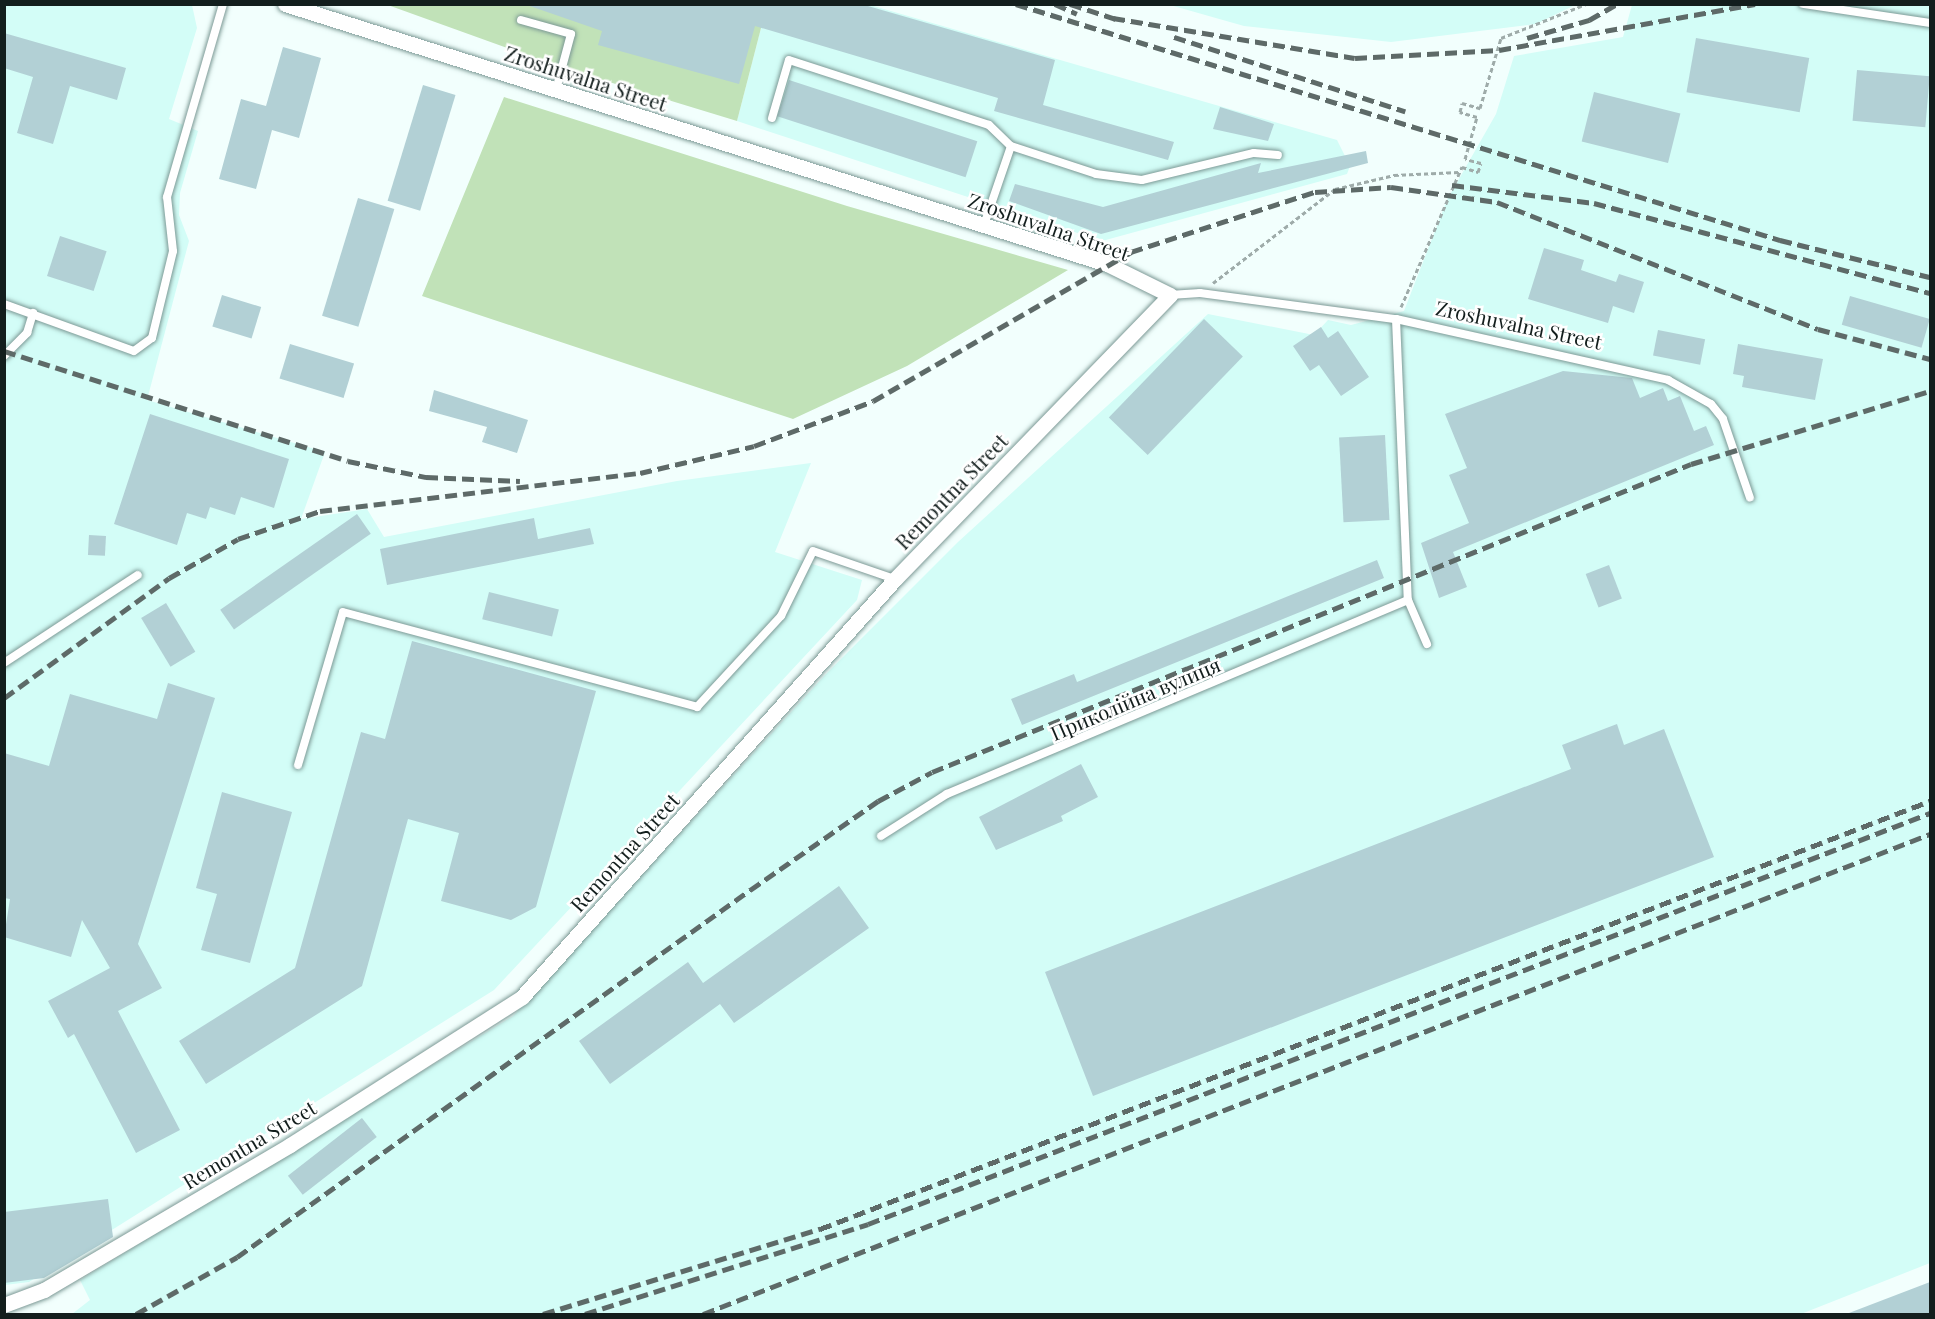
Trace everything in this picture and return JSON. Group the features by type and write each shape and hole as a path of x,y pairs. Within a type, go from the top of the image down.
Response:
{"street":[{"name":"Zroshuvalna Street","path":"285,4 1107,264 1170,295"},
{"name":"Remontna Street","path":"4,1305 44,1290 290,1145 522,997 895,579 1170,295"}],"lane":[{"path":"4,304 134,351 152,338 173,251 167,197 223,4"},
{"path":"1803,4 1930,23"},
{"path":"521,20 571,34 556,90"},
{"path":"772,118 789,60 989,124 1011,146 1096,174 1142,180 1254,153 1278,155"},
{"path":"984,225 1011,146"},
{"name":"Zroshuvalna Street","path":"1170,295 1200,293 1396,320 1668,380 1711,404 1723,419 1750,498"},
{"path":"4,356 27,333 33,313"},
{"path":"1396,320 1408,600 1427,644"},
{"path":"298,765 343,612 697,707 781,616 813,551 895,579"},
{"path":"4,663 138,575"},
{"name":"Приколійна вулиця","path":"881,836 947,794 1408,600"}],"path":[{"path":"1396,320 1459,172 1462,167 1478,171 1481,163 1465,159 1477,117 1460,112 1462,103 1480,108 1502,38 1586,4"},
{"path":"1200,293 1335,189 1394,175 1459,172"}],"shaded area":[{"path":"4,5 192,5 197,28 169,119 198,131 180,193 179,215 189,241 147,400 325,452 301,519 367,509 384,537 677,481 811,463 775,552 862,580 857,600 494,990 29,1282 5,1285"},
{"path":"767,5 870,5 1337,140 1350,166 1347,174 1102,241 737,121"},
{"path":"1170,5 1575,5 1536,24 1391,42 1244,26"},
{"path":"1632,5 1930,5 1930,1263 1801,1314 72,1314 90,1300 80,1280 513,1016 823,677 958,542 1208,314 1314,335 1328,320 1351,325 1404,311 1447,200 1496,114 1514,56 1623,37"}],"green space":[{"path":"385,4 767,5 737,121 560,67"},
{"path":"504,97 847,206 1068,270 907,366 793,419 422,296"}],"building":[{"path":"524,4 861,4 1055,60 1043,105 1174,142 1168,160 994,111 998,98 755,26 739,84 598,45 602,31"},
{"path":"4,33 126,68 117,100 70,86 53,144 17,133 33,77 4,68"},
{"path":"1696,38 1809,58 1800,112 1686,92"},
{"path":"283,47 321,58 299,138 272,130 256,189 219,179 241,99 266,106"},
{"path":"1857,70 1930,76 1925,127 1853,121"},
{"path":"789,80 977,141 966,177 777,116"},
{"path":"423,85 456,95 420,211 388,201"},
{"path":"1594,92 1680,114 1668,163 1582,141"},
{"path":"1220,107 1274,124 1268,141 1213,129"},
{"path":"1366,151 1368,163 1101,234 1009,201 1015,184 1103,207 1261,163 1258,173"},
{"path":"358,198 394,209 358,327 322,316"},
{"path":"60,236 107,251 94,291 47,276"},
{"path":"1544,248 1584,260 1581,270 1616,282 1619,274 1644,282 1634,313 1613,306 1608,323 1528,299"},
{"path":"222,295 261,307 252,339 212,327"},
{"path":"1850,296 1930,319 1922,348 1842,325"},
{"path":"1204,319 1243,357 1148,455 1109,418"},
{"path":"1321,327 1328,338 1338,331 1369,377 1341,396 1319,365 1310,371 1293,346"},
{"path":"1658,330 1705,339 1700,365 1653,356"},
{"path":"290,344 354,364 344,398 279,378"},
{"path":"1738,344 1823,359 1815,400 1742,387 1744,376 1733,374"},
{"path":"1563,371 1632,378 1640,398 1663,388 1668,401 1680,396 1694,431 1706,426 1714,445 1453,552 1467,587 1439,598 1421,543 1469,523 1449,475 1467,468 1445,414"},
{"path":"434,390 528,420 517,453 482,442 487,427 429,411"},
{"path":"150,414 289,459 274,508 241,497 235,515 210,507 206,519 187,513 177,545 114,524"},
{"path":"1385,435 1389,520 1344,522 1339,437"},
{"path":"357,514 371,534 234,629 220,610"},
{"path":"534,518 538,539 590,528 594,544 387,585 380,549"},
{"path":"89,535 106,536 105,556 88,555"},
{"path":"1377,560 1384,578 1022,725 1011,699 1074,674 1077,682"},
{"path":"1609,565 1622,599 1599,608 1586,574"},
{"path":"489,592 559,609 552,637 482,619"},
{"path":"166,603 195,652 170,667 141,618"},
{"path":"412,641 596,691 536,907 511,920 441,901 459,833 408,819 362,986 206,1084 179,1041 295,968 361,732 385,739"},
{"path":"168,683 215,698 138,944 162,988 118,1011 180,1130 136,1153 74,1034 68,1038 48,1001 110,968 82,920 71,957 4,937 10,899 4,898 4,753 49,766 70,694 157,719"},
{"path":"1617,724 1624,745 1664,729 1714,857 1093,1096 1045,972 1571,769 1562,745"},
{"path":"1081,764 1098,797 1061,816 1063,821 996,850 979,817"},
{"path":"222,792 292,812 250,963 201,950 217,894 196,888"},
{"path":"839,886 869,928 734,1023 720,1004 610,1084 579,1041 688,962 703,983"},
{"path":"362,1118 377,1137 303,1195 288,1176"},
{"path":"108,1199 113,1237 44,1278 4,1283 4,1212"},
{"path":"1930,1282 1930,1314 1849,1313"}],"railway":[{"path":"1016,4 1780,240 1930,277"},
{"path":"1055,4 1077,14"},
{"path":"1070,4 1119,20"},
{"path":"1527,38 1589,20 1617,4"},
{"path":"1113,18 1355,58 1499,50 1755,4"},
{"path":"1174,37 1405,111"},
{"path":"1452,185 1594,203 1930,293"},
{"path":"4,698 169,578 238,539 320,511 640,473 754,446 873,401 1131,252 1315,192 1391,187 1497,202 1818,329 1930,359"},
{"path":"4,351 348,461 426,477 520,481"},
{"path":"136,1314 237,1257 750,890 878,801 932,772 1691,464 1930,391"},
{"path":"543,1314 820,1229 1930,801"},
{"path":"585,1314 868,1224 1930,813"},
{"path":"703,1314 1930,834"}]}
